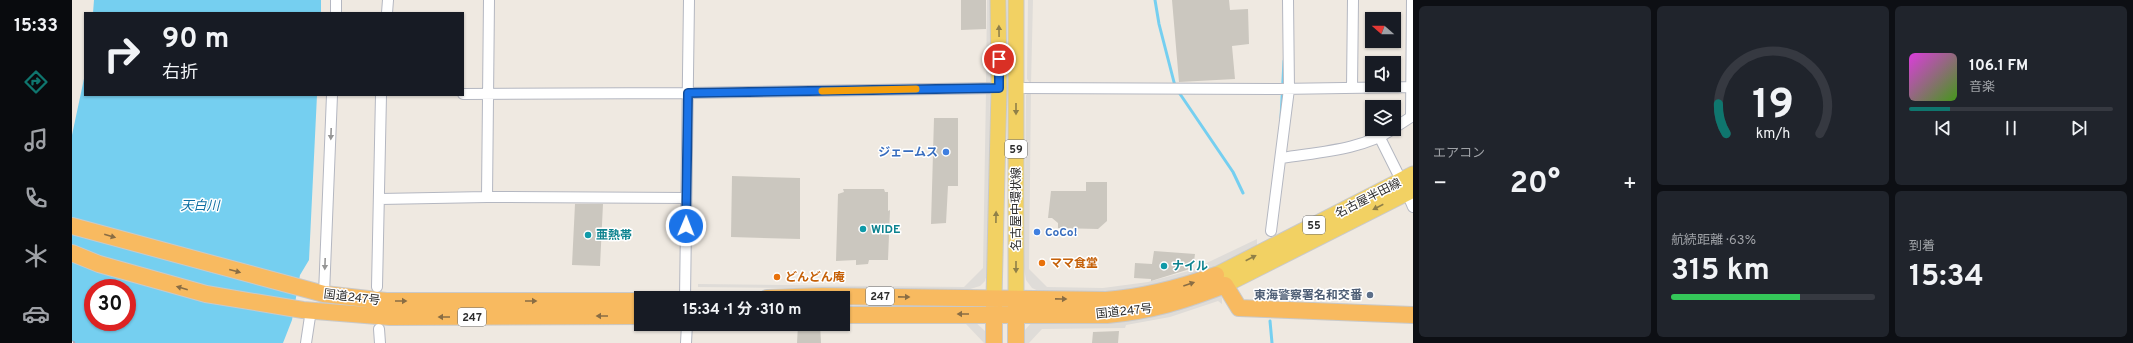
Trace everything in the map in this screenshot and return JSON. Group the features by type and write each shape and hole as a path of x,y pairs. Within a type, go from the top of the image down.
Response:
{"highway":[{"name":"国道247号","path":"72,226 324,294 386,301 634,301"},
{"name":"国道247号","path":"72,253 99,264 206,294 307,310 390,317 634,316"},
{"name":"国道247号","path":"850,296 1106,300 1139,297 1220,280"},
{"name":"国道247号","path":"850,315 1106,315 1142,312 1185,300 1220,280"},
{"path":"1220,280 1238,308 1413,315"},
{"path":"994,298 994,343"},
{"path":"1016,299 1016,343"}],"main road":[{"name":"名古屋中環状線","path":"994,298 999,88 998,0"},
{"name":"名古屋中環状線","path":"1016,0 1016,299"},
{"name":"名古屋半田線","path":"1220,280 1408,184"}],"street":[{"path":"336,0 336,12"},
{"path":"388,0 388,12"},
{"path":"487,197 489,0"},
{"path":"685,291 689,0"},
{"path":"1271,231 1282,158 1288,0"},
{"path":"1352,88 1353,0"},
{"path":"1401,124 1411,117 1412,0"},
{"path":"1016,88 1285,89 1411,87"},
{"path":"464,94 688,93 999,88"},
{"path":"324,294 332,96"},
{"path":"377,287 381,96"},
{"path":"1282,158 1353,146 1379,136 1408,184 1413,207"},
{"path":"380,199 487,197 686,198"},
{"path":"306,343 307,310"},
{"path":"379,329 380,343"},
{"path":"686,343 687,331"}],"shaded area":[{"path":"987,0 992,0 991,82 986,85"},
{"path":"1028,0 1033,0 1031,84 1027,79"},
{"path":"986,91 990,93 988,270 985,281 980,286 967,290 698,287 698,284 964,287 983,268"},
{"path":"1031,91 1029,269 1047,287 1103,288 1148,282 1192,270 1257,239 1257,245 1215,268 1188,279 1119,293 1041,292 1032,288 1026,280 1024,268 1026,95"},
{"path":"1220,294 1222,304 1218,301 1170,317 1126,325 1125,328 1042,329 1029,343 1023,343 1025,330 1032,322 1148,317 1167,313"},
{"path":"850,319 974,321 985,331 987,343 984,343 966,324 850,323"}],"water":[{"path":"94,0 321,0 321,12 93,12"},
{"name":"天白川","path":"84,79 84,96 317,96 309,260 300,275 292,320 283,343 72,343 72,135"}],"building":[{"path":"961,0 986,0 986,29 961,30"},
{"path":"1172,0 1229,0 1230,10 1248,9 1249,44 1232,46 1235,79 1179,82"},
{"name":"ジェームス","path":"934,118 958,118 958,186 948,186 946,223 931,224"},
{"path":"732,176 800,178 800,239 731,237"},
{"path":"1086,182 1107,182 1107,221 1098,229 1058,228 1058,223 1052,218 1048,218 1051,191 1086,191"},
{"name":"WIDE","path":"843,189 884,189 885,192 888,192 888,211 890,210 888,260 869,260 868,264 856,265 856,260 836,261 838,194 844,192"},
{"name":"亜熱帯","path":"575,204 603,204 600,266 572,265"},
{"name":"ナイル","path":"1154,251 1195,254 1193,268 1151,281 1151,279 1134,278 1135,263 1152,264"},
{"path":"798,331 820,331 821,343 797,343"},
{"path":"1119,331 1118,343 1092,343 1093,332"}],"waterway":[{"path":"1155,0 1159,24 1175,86"},
{"path":"1281,118 1284,61"},
{"path":"1178,91 1233,172 1243,193"},
{"path":"1270,321 1272,343"}],"slow traffic":[{"path":"822,91 916,89"}],"place":[{"name":"ジェームス","path":"946,152"},
{"name":"WIDE","path":"863,229"},
{"name":"CoCo!","path":"1037,232"},
{"name":"亜熱帯","path":"588,235"},
{"name":"ママ食堂","path":"1042,263"},
{"name":"ナイル","path":"1164,266"},
{"name":"どんどん庵","path":"777,277"},
{"name":"東海警察署名和交番","path":"1370,295"}],"route":[{"path":"686,226 688,93 999,88 999,59"}]}
